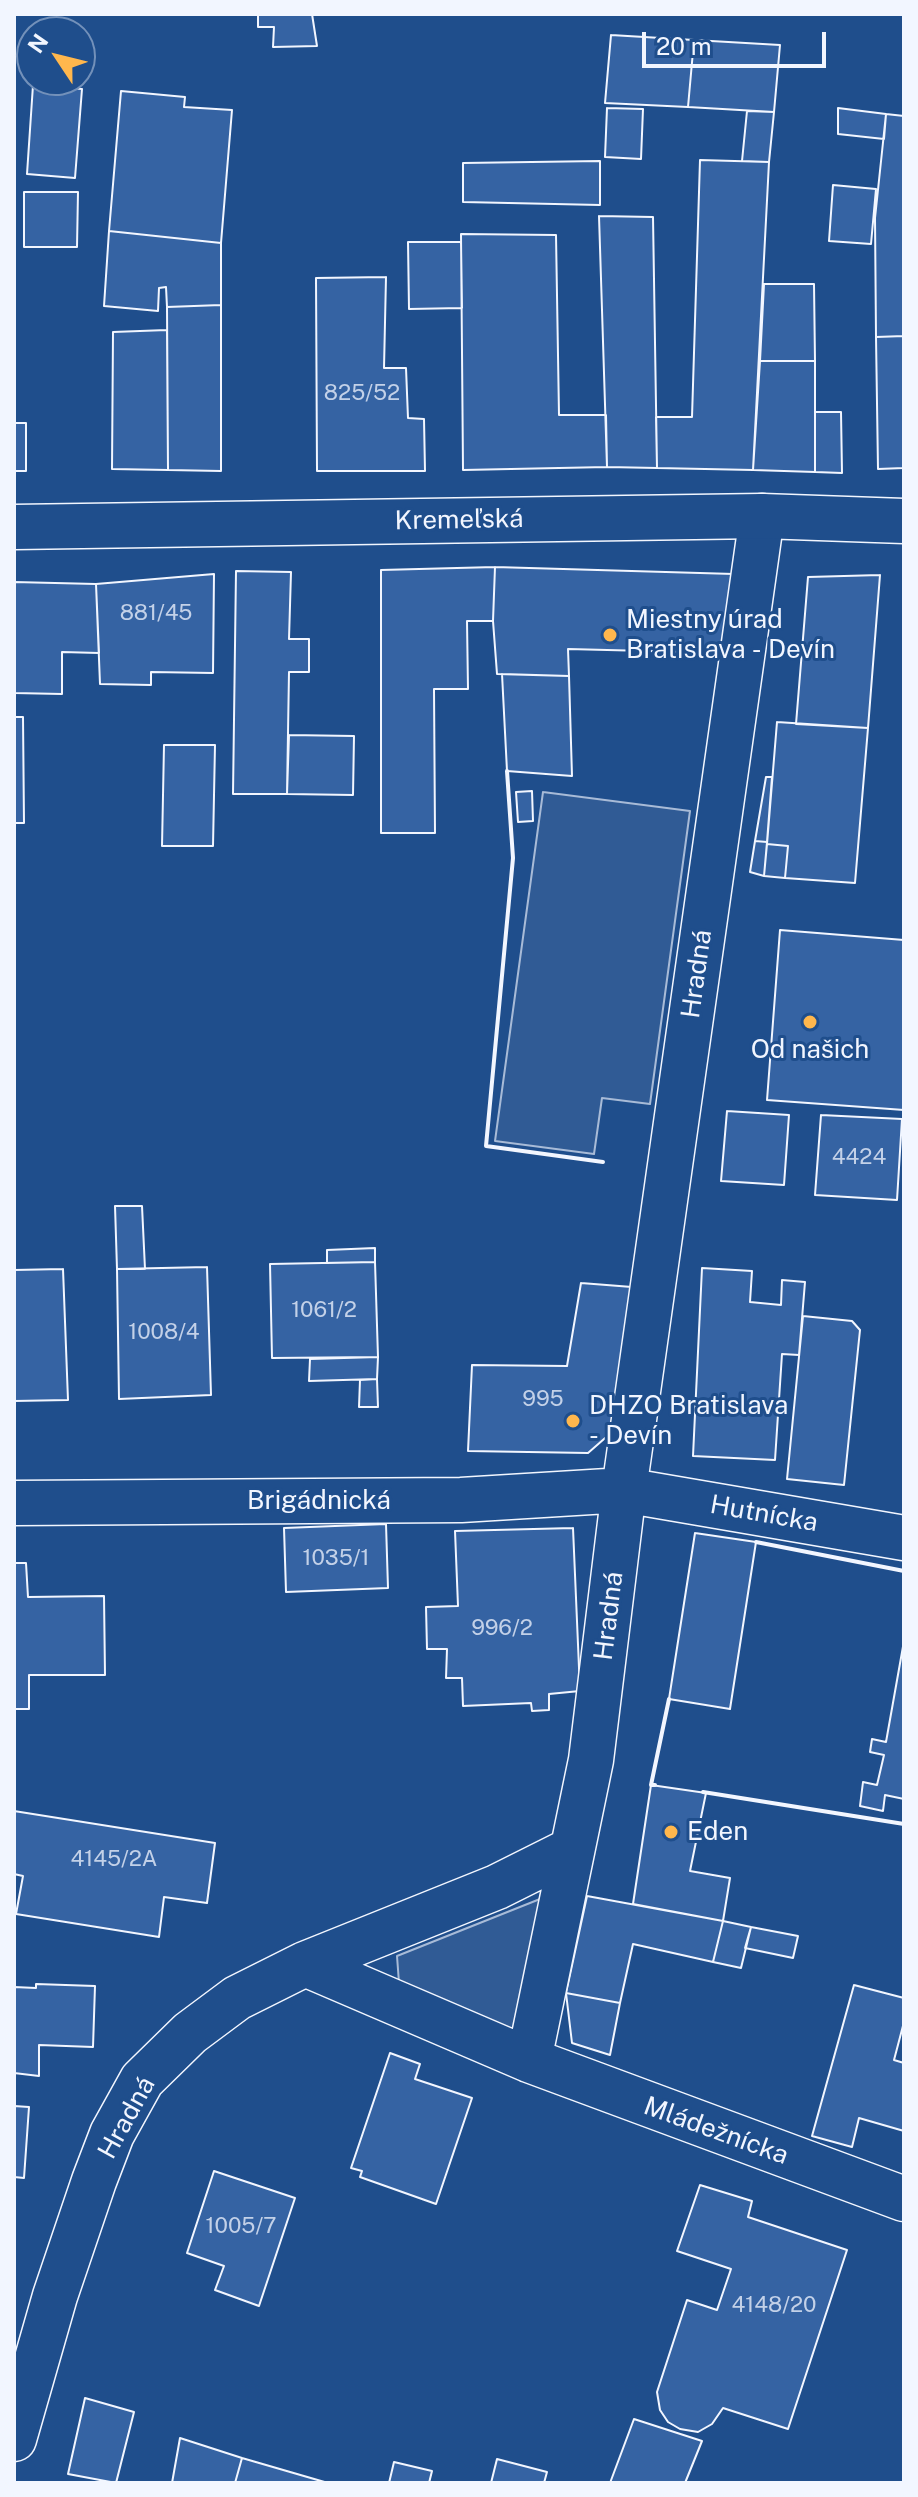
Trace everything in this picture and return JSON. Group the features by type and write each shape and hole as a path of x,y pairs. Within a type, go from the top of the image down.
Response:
{"street":[{"name":"Kremeľská","path":"14,527 762,516 904,521"},
{"name":"Hradná","path":"14,2439 55,2296 94,2181 112,2134 142,2080 190,2033 237,1998 305,1964 497,1887 571,1850 591,1760 624,1490 762,516"},
{"name":"Brigádnická","path":"14,1503 461,1500 624,1490"},
{"name":"Hutnícka","path":"624,1490 904,1538"},
{"path":"529,2060 571,1850"},
{"name":"Mládežnícka","path":"305,1964 529,2060 904,2199"}],"shaded area":[{"path":"543,792 690,811 650,1104 602,1098 594,1154 495,1141"},
{"path":"545,1897 521,2040 399,1983 397,1956"}],"building":[{"path":"258,14 312,14 317,46 273,47 274,27 258,27"},
{"path":"611,35 694,40 688,107 605,103"},
{"path":"694,40 780,45 774,112 688,107"},
{"path":"121,91 185,97 184,107 232,110 221,243 109,231"},
{"path":"32,96 81,96 75,178 27,174"},
{"path":"607,108 643,109 641,159 605,157"},
{"path":"838,108 886,114 884,139 838,134"},
{"path":"747,111 774,112 769,162 742,161"},
{"path":"886,114 904,116 904,336 876,337 875,218"},
{"path":"700,160 769,162 753,470 657,468 656,417 692,417"},
{"path":"600,161 600,205 463,202 463,163"},
{"path":"833,185 876,189 871,244 829,241"},
{"path":"24,192 78,192 77,247 24,247"},
{"path":"599,216 653,217 657,468 607,467"},
{"path":"109,231 221,243 221,305 167,307 166,287 159,288 158,311 104,306"},
{"path":"461,234 556,235 559,415 606,415 607,467 463,470"},
{"path":"408,242 461,242 462,308 409,309"},
{"path":"386,277 384,368 406,368 408,418 424,419 425,471 317,471 316,278"},
{"path":"764,284 814,284 815,361 760,361"},
{"path":"221,305 221,471 168,470 167,307"},
{"path":"167,330 168,470 112,469 113,332"},
{"path":"904,336 904,468 878,469 876,337"},
{"path":"760,361 815,361 815,472 753,470"},
{"path":"815,412 841,412 842,473 815,472"},
{"path":"14,423 26,423 26,471 14,471"},
{"name":"Miestny úrad Bratislava - Devín","path":"495,567 734,574 725,653 568,649 569,676 497,674 493,621"},
{"path":"495,567 493,621 467,621 468,689 434,689 435,833 381,833 381,570"},
{"path":"236,571 291,572 289,639 309,639 309,672 289,672 287,794 233,794"},
{"path":"214,574 213,673 151,672 151,685 100,684 96,584"},
{"path":"880,575 868,728 796,724 808,577"},
{"path":"14,582 96,584 99,653 62,652 62,694 14,693"},
{"path":"502,674 569,676 572,776 507,771"},
{"path":"14,717 23,717 24,823 14,823"},
{"path":"777,722 868,728 855,883 785,878 788,846 767,844"},
{"path":"289,735 354,736 353,795 287,794"},
{"path":"164,745 215,745 213,846 162,846"},
{"path":"766,777 772,777 767,842 755,841"},
{"path":"532,791 533,821 518,822 516,792"},
{"path":"755,841 767,842 764,876 750,872"},
{"path":"767,844 788,846 785,878 764,876"},
{"path":"780,930 904,940 904,1110 767,1100"},
{"path":"727,1111 789,1115 784,1185 721,1181"},
{"path":"821,1115 902,1119 897,1200 815,1195"},
{"path":"115,1206 142,1206 145,1269 117,1269"},
{"path":"375,1248 375,1262 327,1263 327,1250"},
{"path":"375,1262 378,1357 272,1358 270,1264"},
{"path":"207,1267 211,1395 119,1399 117,1269"},
{"path":"702,1268 752,1271 750,1302 781,1305 782,1280 805,1282 799,1355 782,1354 775,1460 693,1456"},
{"path":"63,1269 68,1400 14,1401 14,1270"},
{"path":"581,1283 632,1287 612,1432 588,1453 468,1451 472,1365 567,1366"},
{"path":"803,1316 852,1321 860,1330 844,1485 787,1479"},
{"path":"378,1357 377,1379 309,1381 310,1359"},
{"path":"377,1379 378,1407 359,1407 360,1380"},
{"path":"386,1524 388,1588 286,1592 284,1528"},
{"path":"573,1528 580,1691 549,1694 549,1710 532,1711 531,1703 463,1706 462,1678 446,1678 447,1649 427,1649 426,1607 458,1606 455,1531"},
{"path":"695,1533 756,1542 730,1709 669,1699"},
{"path":"14,1563 26,1563 28,1597 104,1596 105,1675 29,1675 29,1709 14,1709"},
{"path":"904,1641 904,1799 885,1795 883,1811 860,1806 863,1782 877,1785 884,1755 870,1752 872,1739 886,1742"},
{"name":"Eden","path":"651,1785 706,1793 690,1871 730,1878 723,1921 633,1904"},
{"path":"14,1811 215,1843 207,1903 164,1897 159,1937 16,1914 23,1876 14,1874"},
{"path":"587,1896 723,1921 713,1962 633,1944 620,2003 566,1993"},
{"path":"723,1921 751,1927 741,1968 713,1962"},
{"path":"751,1927 798,1936 793,1958 745,1948"},
{"path":"36,1984 95,1986 93,2047 39,2045 39,2076 14,2073 14,1987 36,1988"},
{"path":"854,1985 904,1998 904,2022 894,2060 904,2063 904,2131 859,2118 852,2147 812,2136"},
{"path":"566,1993 620,2003 610,2055 572,2043"},
{"path":"390,2053 420,2064 415,2079 472,2098 436,2204 360,2177 362,2171 351,2168"},
{"path":"14,2106 29,2107 24,2178 14,2177"},
{"path":"214,2171 295,2198 259,2306 215,2290 224,2266 187,2253"},
{"path":"700,2185 752,2201 748,2217 847,2250 788,2429 723,2408 712,2424 698,2432 680,2429 668,2422 660,2410 657,2392 687,2300 717,2310 731,2269 677,2251"},
{"path":"85,2398 134,2412 116,2483 68,2474"},
{"path":"634,2419 702,2441 685,2483 610,2483"},
{"path":"180,2438 242,2458 235,2483 172,2483"},
{"path":"242,2458 328,2483 235,2483"},
{"path":"497,2459 547,2472 544,2483 491,2483"},
{"path":"394,2462 432,2471 429,2483 389,2483"}],"wall":[{"path":"507,771 513,858 486,1146 603,1162"},
{"path":"756,1542 904,1571"},
{"path":"655,1785 651,1785 669,1699"},
{"path":"703,1792 904,1824"}],"place":[{"name":"Miestny úrad Bratislava - Devín","path":"610,635"},
{"name":"Od našich","path":"810,1022"},
{"name":"DHZO Bratislava - Devín","path":"573,1421"},
{"name":"Eden","path":"671,1832"}]}
